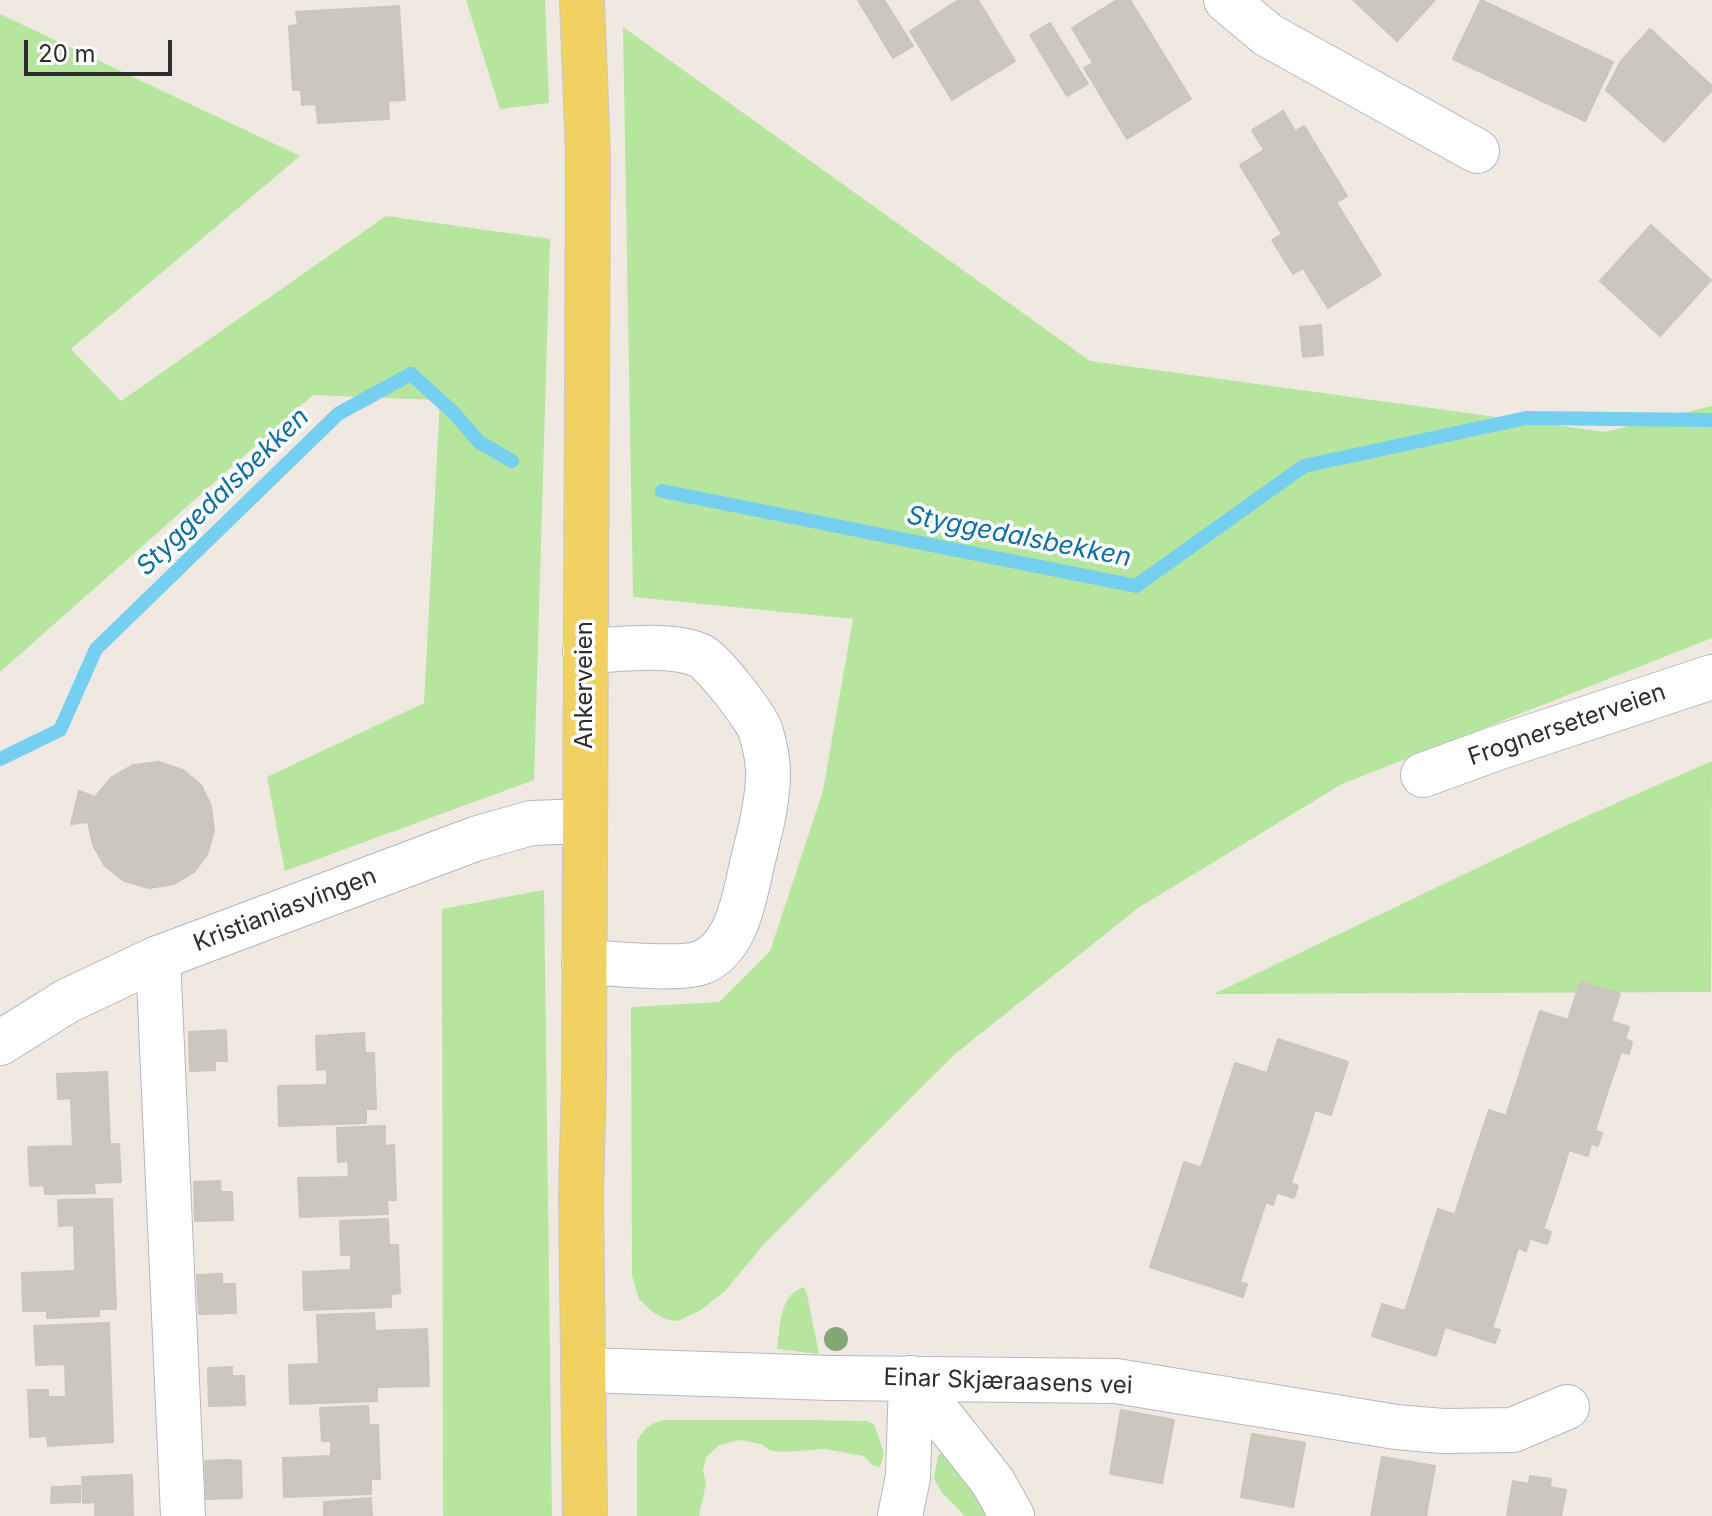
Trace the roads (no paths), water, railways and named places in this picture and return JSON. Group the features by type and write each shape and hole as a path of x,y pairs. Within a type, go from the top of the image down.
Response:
{"main road":[{"name":"Ankerveien","path":"582,0 588,156 581,1195 584,1370"},
{"path":"584,1370 585,1516"}],"street":[{"path":"1226,0 1268,35 1477,151"},
{"path":"584,962 679,964 701,962 717,950 733,932 743,908 764,823 768,776 760,729 746,707 703,657 681,650 585,651"},
{"name":"Frognerseterveien","path":"1423,775 1712,677"},
{"name":"Kristianiasvingen","path":"0,1043 67,1001 158,958 475,839 531,823 585,821"},
{"path":"158,958 183,1516"},
{"name":"Einar Skjæraasens vei","path":"584,1370 759,1377 1116,1381 1396,1427 1443,1431 1513,1430 1567,1407"},
{"path":"900,1516 908,1477 911,1378"},
{"path":"911,1378 993,1482 1012,1516"}],"waterway":[{"name":"Styggedalsbekken","path":"0,759 60,730 96,649 338,414 411,374 454,413 479,442 512,461"},
{"name":"Styggedalsbekken","path":"662,491 1136,586 1304,466 1526,418 1712,420"}]}
